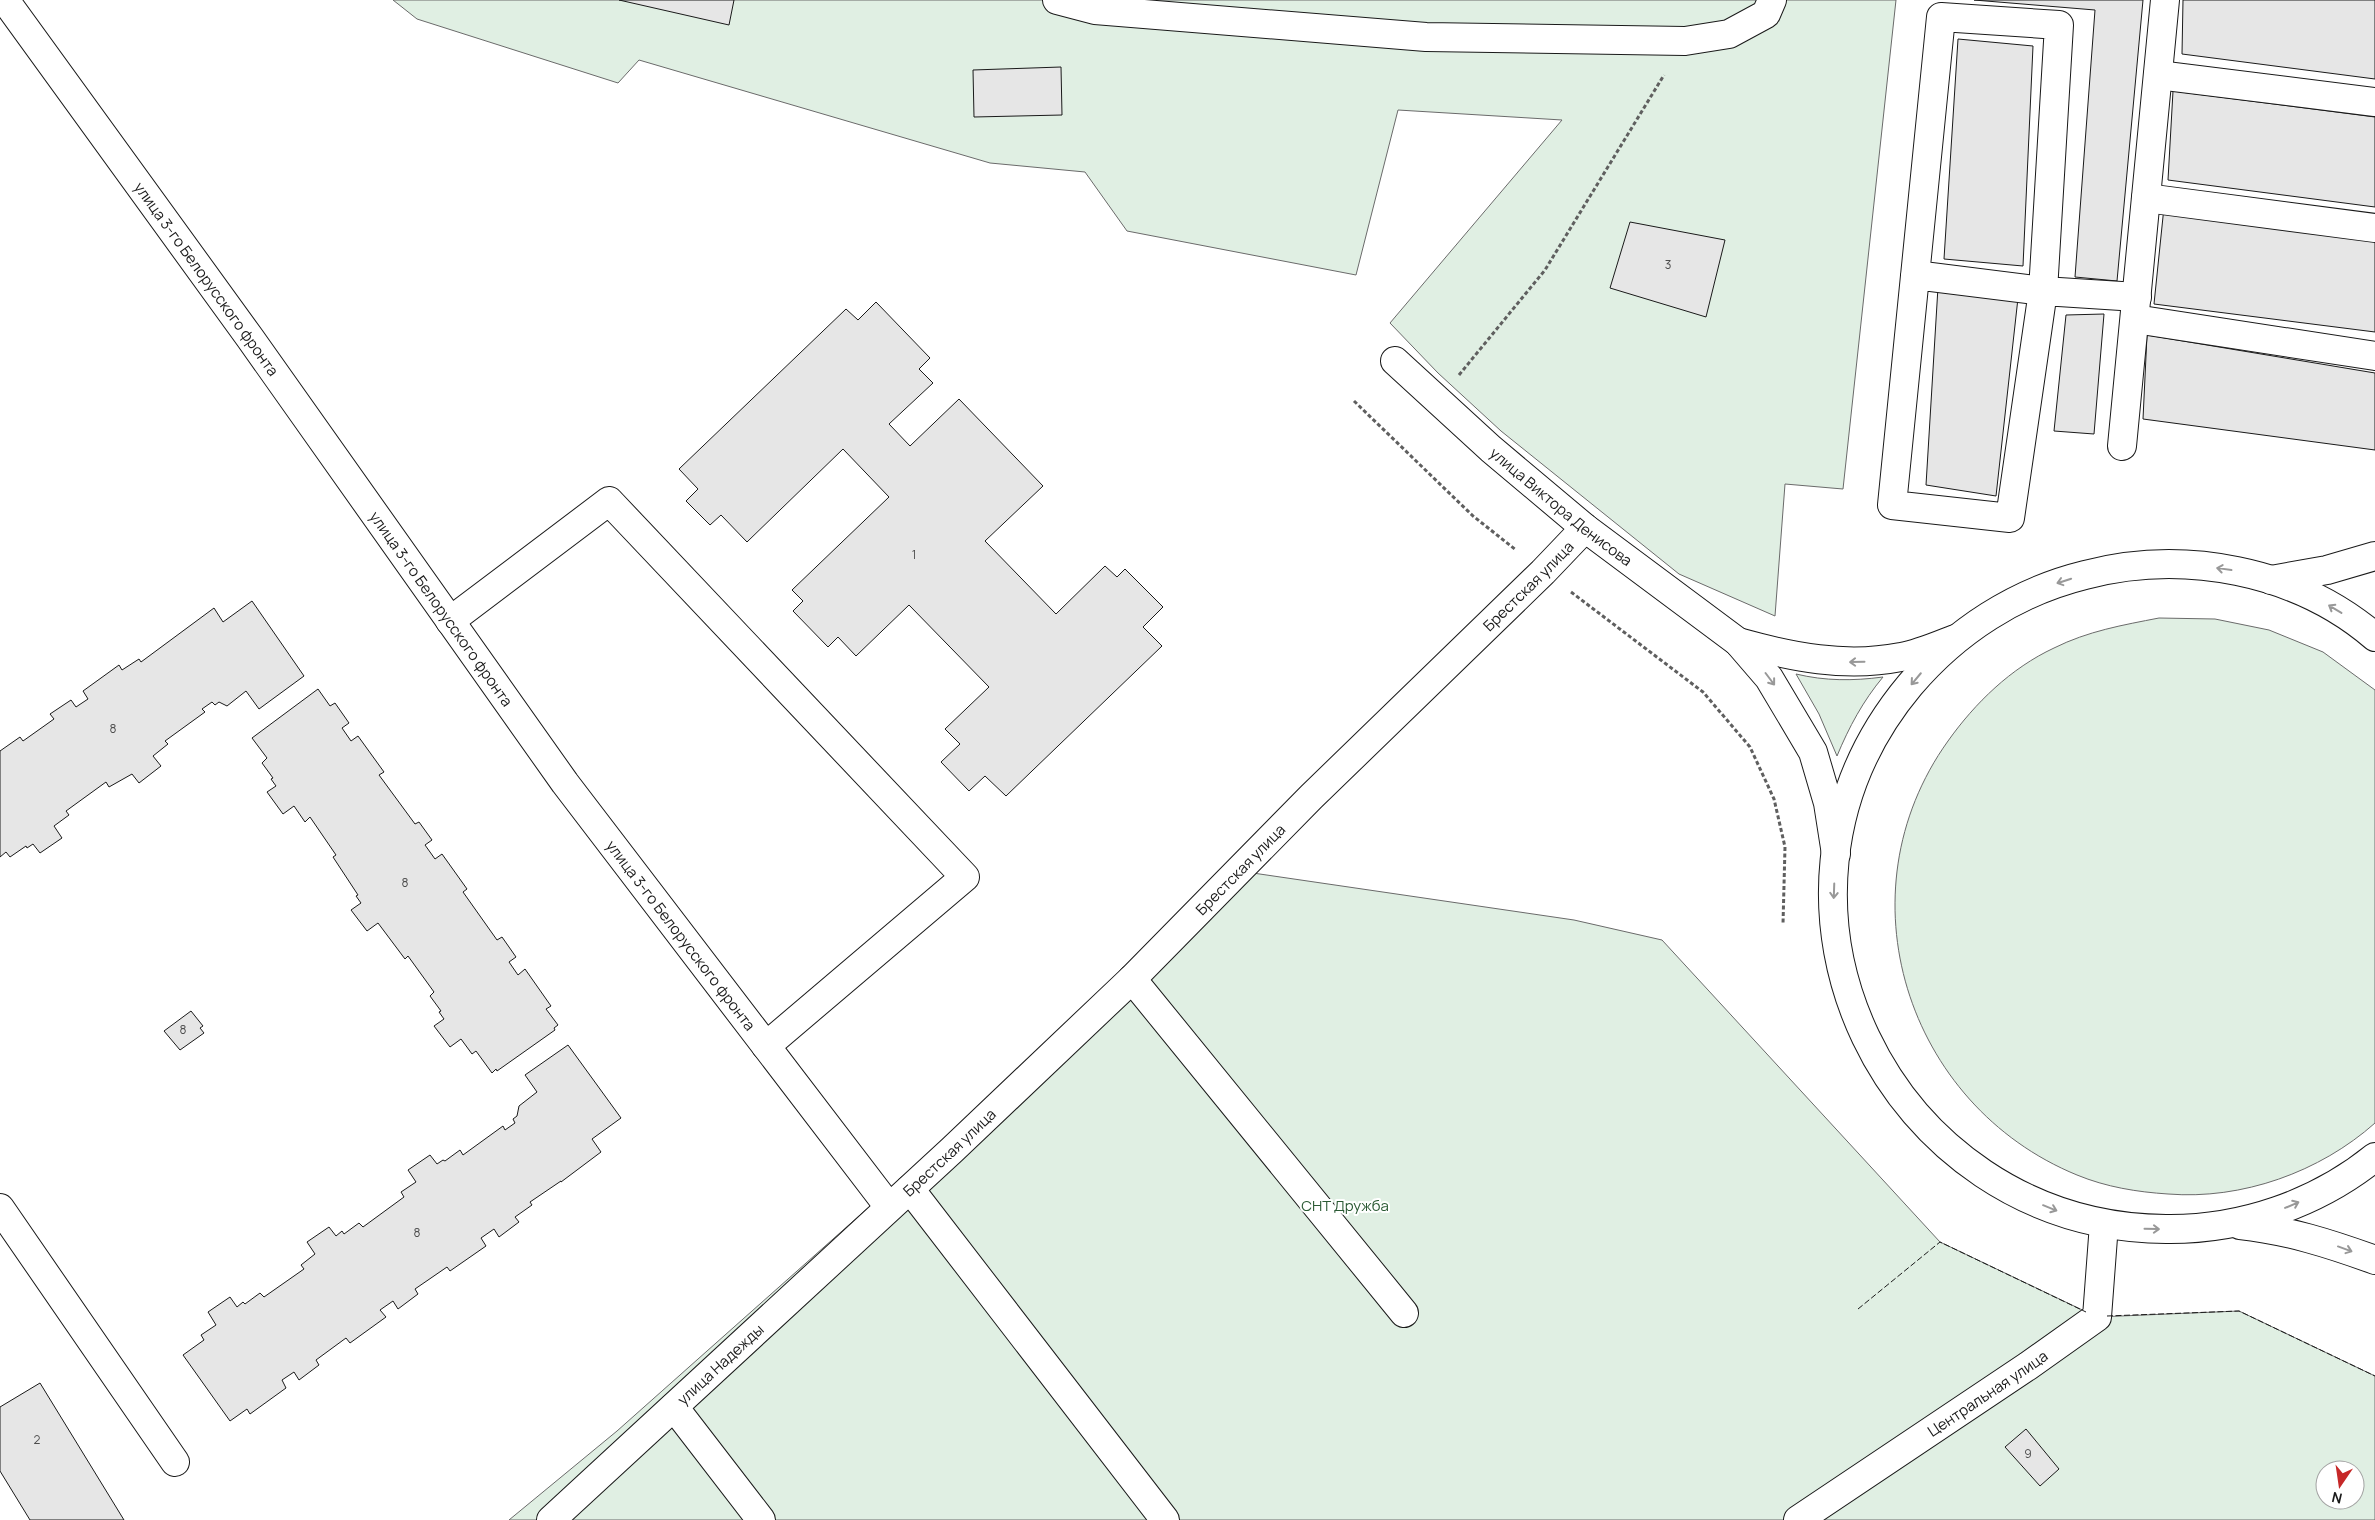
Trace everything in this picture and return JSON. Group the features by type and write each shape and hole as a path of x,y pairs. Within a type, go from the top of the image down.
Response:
{"street":[{"name":"улица 3-го Белорусского фронта","path":"5,0 232,314 565,784 890,1207"},
{"path":"1057,0 1094,10 1426,36 1685,40 1728,34 1766,14 1772,0"},
{"path":"2122,446 2166,0"},
{"path":"1941,17 2059,25 2043,291 2010,518 1892,505 1916,275 1941,17"},
{"path":"2158,75 2375,102"},
{"path":"2146,198 2375,228"},
{"path":"1916,275 2043,291 2375,356"},
{"name":"улица Виктора Денисова","path":"1395,361 1491,449 1585,528 1738,642 1770,678 1813,752 1828,803 1836,854"},
{"path":"450,621 609,501 965,877 766,1046"},
{"name":"Брестская улица","path":"890,1207 1132,980 1312,797 1543,572 1585,528"},
{"path":"2271,580 2327,570 2375,556"},
{"path":"2375,637 2329,606 2271,580 2231,570 2189,564 2147,564 2106,569 2065,580 2026,594 1989,615 1955,639 1924,668 1903,694 1875,735 1844,812 1836,854 1834,904 1836,937 1844,979 1867,1041 1896,1092 1923,1124 1948,1147 1988,1178 2024,1197 2063,1213 2104,1224 2145,1229 2179,1230 2229,1224 2281,1209 2328,1189 2375,1157"},
{"name":"улица Виктора Денисова","path":"1738,642 1785,656 1839,662 1864,662 1901,657 1955,639"},
{"path":"1132,980 1404,1313"},
{"path":"910,1189 1165,1520"},
{"name":"улица Надежды","path":"551,1520 890,1207"},
{"path":"0,1208 175,1462"},
{"name":"Центральная улица","path":"1798,1520 2028,1366 2097,1317 2104,1224"},
{"path":"2229,1224 2268,1228 2375,1260"},
{"path":"674,1407 761,1520"}],"path":[{"path":"1438,400 1545,270 1685,40"},
{"path":"1354,401 1473,516 1543,572 1703,692 1750,747 1774,799 1785,846 1783,924"}],"green space":[{"path":"393,0 1896,0 1843,489 1785,484 1775,616 1679,574 1501,431 1438,373 1390,323 1562,120 1398,110 1356,275 1127,231 1085,172 990,163 639,60 618,83 417,19"},
{"path":"2159,618 2215,619 2269,630 2323,652 2375,690 2375,1123 2330,1156 2305,1169 2252,1187 2196,1195 2133,1190 2110,1186 2077,1175 2018,1142 1969,1099 1932,1047 1908,989 1896,927 1898,863 1915,800 1948,741 1970,713 2009,676 2038,656 2067,642 2093,633"},
{"path":"1796,674 1839,680 1883,677 1857,715 1837,756 1819,714"},
{"name":"СНТ Дружба","path":"1246,872 1574,920 1662,940 1940,1242 2097,1317 2239,1311 2375,1376 2375,1520 509,1520 617,1431"}],"building":[{"path":"619,0 734,0 729,25"},
{"path":"1974,0 2143,0 2117,281 2075,277 2095,10"},
{"path":"2183,0 2375,0 2375,79 2182,54"},
{"path":"1958,39 2033,46 2023,266 1944,259"},
{"path":"1061,67 1062,115 974,117 973,70"},
{"path":"2173,91 2375,117 2375,207 2168,180"},
{"path":"2164,207 2375,241 2375,332 2154,304"},
{"path":"1630,222 1725,240 1706,317 1610,288"},
{"path":"1938,287 2018,298 1996,496 1926,485"},
{"path":"876,302 930,358 919,369 933,383 889,424 910,446 959,399 1043,486 985,541 1056,614 1105,566 1117,577 1125,569 1163,607 1143,627 1162,646 1006,796 985,776 969,791 941,762 960,744 945,729 989,687 909,605 856,656 838,637 828,647 793,611 803,601 792,590 889,497 843,449 747,542 721,515 710,525 686,501 698,489 679,469 846,309 858,320"},
{"path":"2104,314 2094,434 2054,431 2066,315"},
{"path":"2147,335 2375,373 2375,450 2143,419"},
{"path":"252,601 304,676 259,709 246,691 227,706 219,702 215,705 212,702 202,709 205,712 165,741 168,744 153,756 161,766 139,783 132,774 109,787 106,782 66,811 69,815 54,826 62,838 40,853 33,844 27,848 26,846 10,857 6,852 0,857 0,751 20,737 23,741 54,719 50,714 71,700 76,707 88,699 83,691 119,665 122,670 139,659 141,662 214,608 223,622"},
{"path":"318,689 330,706 335,703 349,723 342,728 351,741 358,736 384,772 379,775 415,824 419,822 432,840 425,845 435,859 442,854 467,889 463,892 497,940 502,937 516,957 509,962 518,975 525,969 551,1006 546,1009 558,1025 554,1028 555,1030 497,1071 496,1069 492,1073 476,1051 472,1054 461,1039 450,1047 434,1026 444,1019 439,1012 441,1011 430,996 434,992 408,956 405,959 378,923 367,931 351,910 361,903 356,896 358,895 333,857 336,855 310,817 305,822 294,806 283,814 267,792 276,786 271,779 273,778 262,763 267,758 252,738"},
{"path":"191,1011 203,1026 200,1028 204,1033 180,1050 164,1031"},
{"path":"568,1045 621,1118 592,1139 601,1152 530,1202 532,1205 515,1217 519,1222 499,1237 494,1229 481,1238 486,1246 450,1271 447,1267 415,1289 418,1294 398,1309 393,1301 380,1310 386,1317 350,1343 346,1338 316,1360 319,1365 299,1380 294,1372 282,1380 286,1388 250,1414 247,1409 230,1421 183,1355 204,1340 201,1335 216,1325 208,1312 230,1297 237,1307 243,1302 245,1304 260,1293 264,1297 304,1269 301,1265 315,1254 307,1242 329,1227 336,1236 342,1231 344,1234 359,1223 363,1227 404,1197 401,1192 416,1182 408,1170 430,1155 437,1164 443,1160 445,1161 460,1150 463,1155 503,1126 505,1130 515,1123 513,1119 517,1116 519,1106 537,1092 525,1075"},
{"path":"40,1383 124,1520 30,1520 0,1471 0,1407"},
{"path":"2026,1429 2059,1469 2040,1486 2005,1447"}],"fence":[{"path":"1858,1309 1940,1242 2086,1312"},
{"path":"2107,1316 2239,1311 2375,1376"}]}
